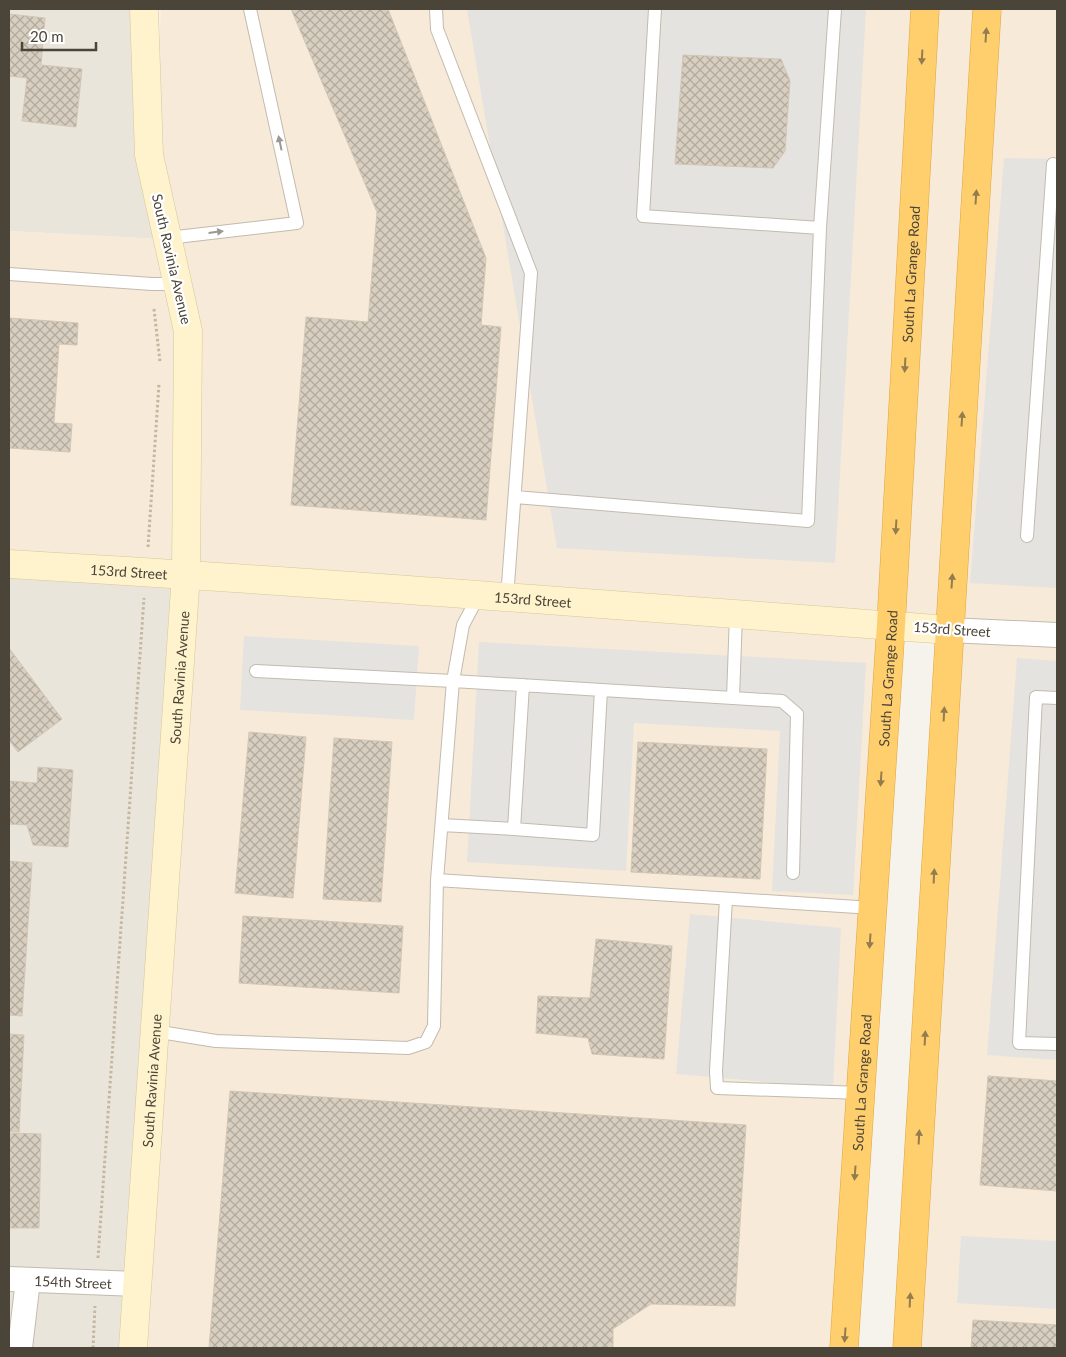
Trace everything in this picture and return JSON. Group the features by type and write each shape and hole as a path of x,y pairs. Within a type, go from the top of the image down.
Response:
{"highway":[{"name":"South La Grange Road","path":"844,1348 891,625 925,9"},
{"path":"907,1348 988,9"}],"street":[{"name":"South Ravinia Avenue","path":"133,1348 186,574 188,331 149,155 144,9"},
{"name":"153rd Street","path":"9,564 186,574 949,630 1057,635"},
{"name":"154th Street","path":"18,1279 137,1284"},
{"path":"18,1279 20,1348"}],"lane":[{"path":"168,238 297,223 250,9"},
{"path":"436,9 437,29 531,273 507,598"},
{"path":"655,9 643,216 820,228"},
{"path":"514,497 808,521 820,228 835,9"},
{"path":"1027,536 1053,164"},
{"path":"9,274 152,284 178,284"},
{"path":"154,1031 216,1041 235,1042 408,1048 426,1042 434,1026 437,880 453,681 463,625 479,595"},
{"path":"733,698 736,614"},
{"path":"256,671 782,701 797,714 794,873"},
{"path":"514,829 523,685"},
{"path":"442,825 593,834 601,690"},
{"path":"1057,698 1036,697 1019,1042 1057,1044"},
{"path":"437,880 873,908"},
{"path":"726,899 716,1071 717,1088 860,1093"}],"path":[{"path":"93,1348 143,611"}],"shaded area":[{"path":"9,9 137,9 161,239 9,231"},
{"path":"161,9 1057,9 1057,1348 916,1348 959,622 191,569 194,329 155,152"},
{"path":"467,9 866,9 835,563 557,548"},
{"path":"1004,158 1057,159 1057,588 970,583"},
{"path":"9,231 161,239 183,329 177,565 9,557"},
{"path":"9,576 172,584 125,1348 9,1348"},
{"path":"195,584 880,633 835,1348 144,1348"},
{"path":"244,636 419,646 414,720 240,710"},
{"path":"479,642 866,663 853,895 772,891 780,731 634,723 626,871 467,862"},
{"path":"1017,658 1057,661 1057,1060 987,1055"},
{"path":"690,914 841,928 833,1088 676,1074"},
{"path":"961,1236 1057,1241 1057,1309 957,1303"}],"building":[{"path":"291,9 388,9 486,258 481,325 501,327 486,520 291,505 306,317 368,322 377,212"},
{"path":"9,14 45,18 41,65 82,69 76,127 22,121 27,78 9,76"},
{"path":"683,55 781,59 790,81 785,151 773,168 675,164"},
{"path":"9,318 78,323 77,345 59,344 54,423 72,424 70,452 9,448"},
{"path":"9,648 62,719 18,752 9,740"},
{"path":"249,732 306,737 293,898 235,893"},
{"path":"334,738 392,742 381,902 323,899"},
{"path":"638,742 767,749 760,879 631,872"},
{"path":"38,767 73,770 68,847 33,845 27,825 9,824 9,781 37,783"},
{"path":"9,861 32,863 22,1016 9,1015"},
{"path":"243,916 403,926 399,993 239,983"},
{"path":"596,939 672,946 664,1059 592,1054 588,1038 536,1033 538,996 590,998"},
{"path":"9,1034 24,1035 19,1132 9,1131"},
{"path":"988,1076 1057,1081 1057,1191 980,1185"},
{"path":"230,1091 746,1125 735,1306 651,1304 613,1329 613,1348 209,1348"},
{"path":"9,1133 41,1134 39,1228 9,1228"},
{"path":"973,1320 1057,1325 1057,1348 971,1348"}]}
